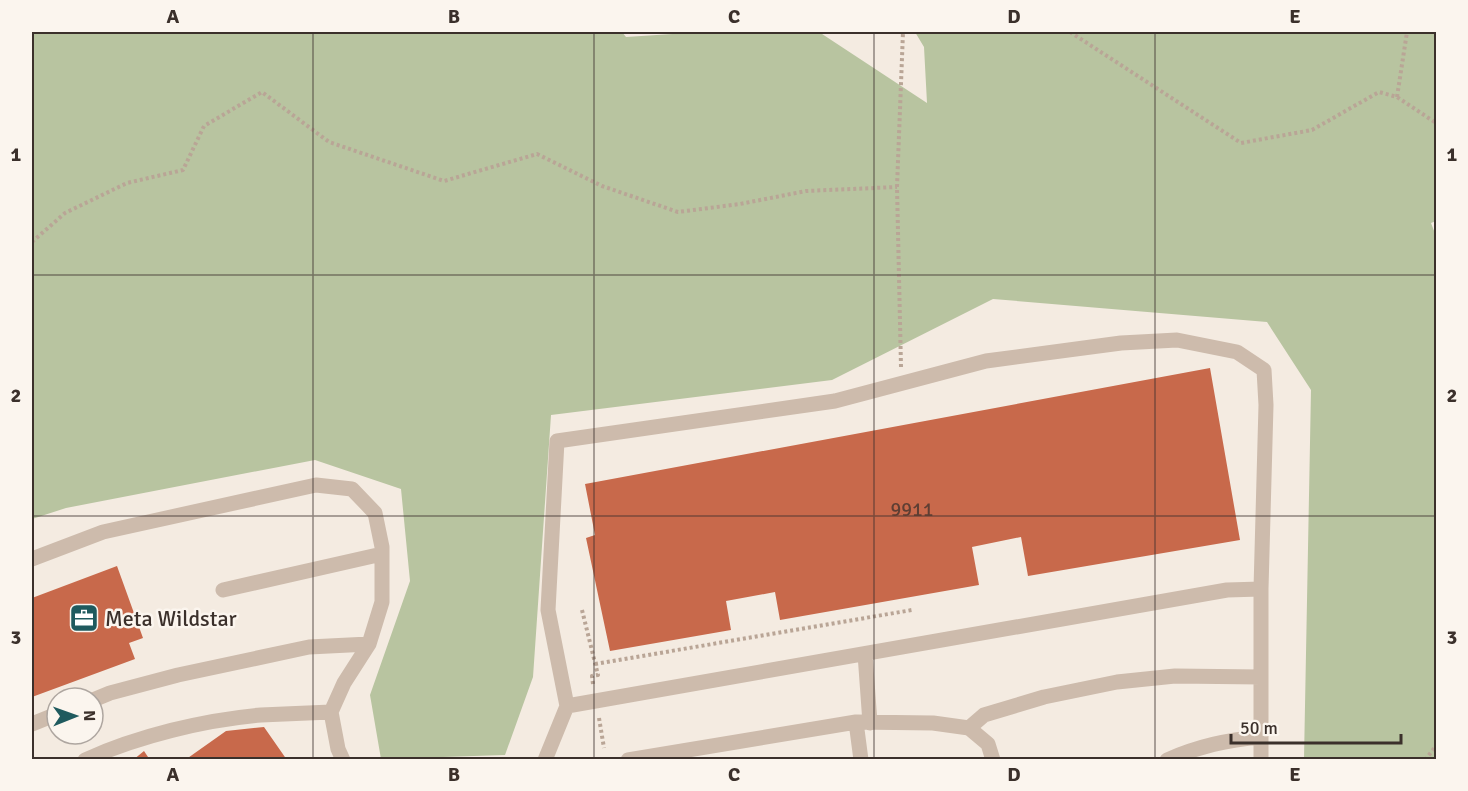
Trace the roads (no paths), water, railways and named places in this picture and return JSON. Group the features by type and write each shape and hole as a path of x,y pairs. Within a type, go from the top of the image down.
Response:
{"lane":[{"path":"545,759 567,706 548,610 557,441 835,401 986,361 1121,343 1177,340 1237,352 1264,370 1266,405 1261,589 1261,759"},
{"path":"32,559 104,532 316,485 352,489 375,513 382,554 382,602 369,644 345,682 331,712 338,749 343,759"},
{"path":"223,590 382,554"},
{"path":"567,706 1227,591 1261,589"},
{"path":"105,695 178,675 309,647 369,644"},
{"path":"861,759 865,654"},
{"path":"969,728 984,715 1044,697 1117,682 1175,676 1261,677"},
{"path":"85,759 132,742 202,724 260,716 331,712"},
{"path":"628,759 863,722 933,723 969,728 988,744 993,759"},
{"path":"1167,759 1189,750 1227,740 1261,737"}],"place":[{"name":"Meta Wildstar","path":"84,618"}]}
